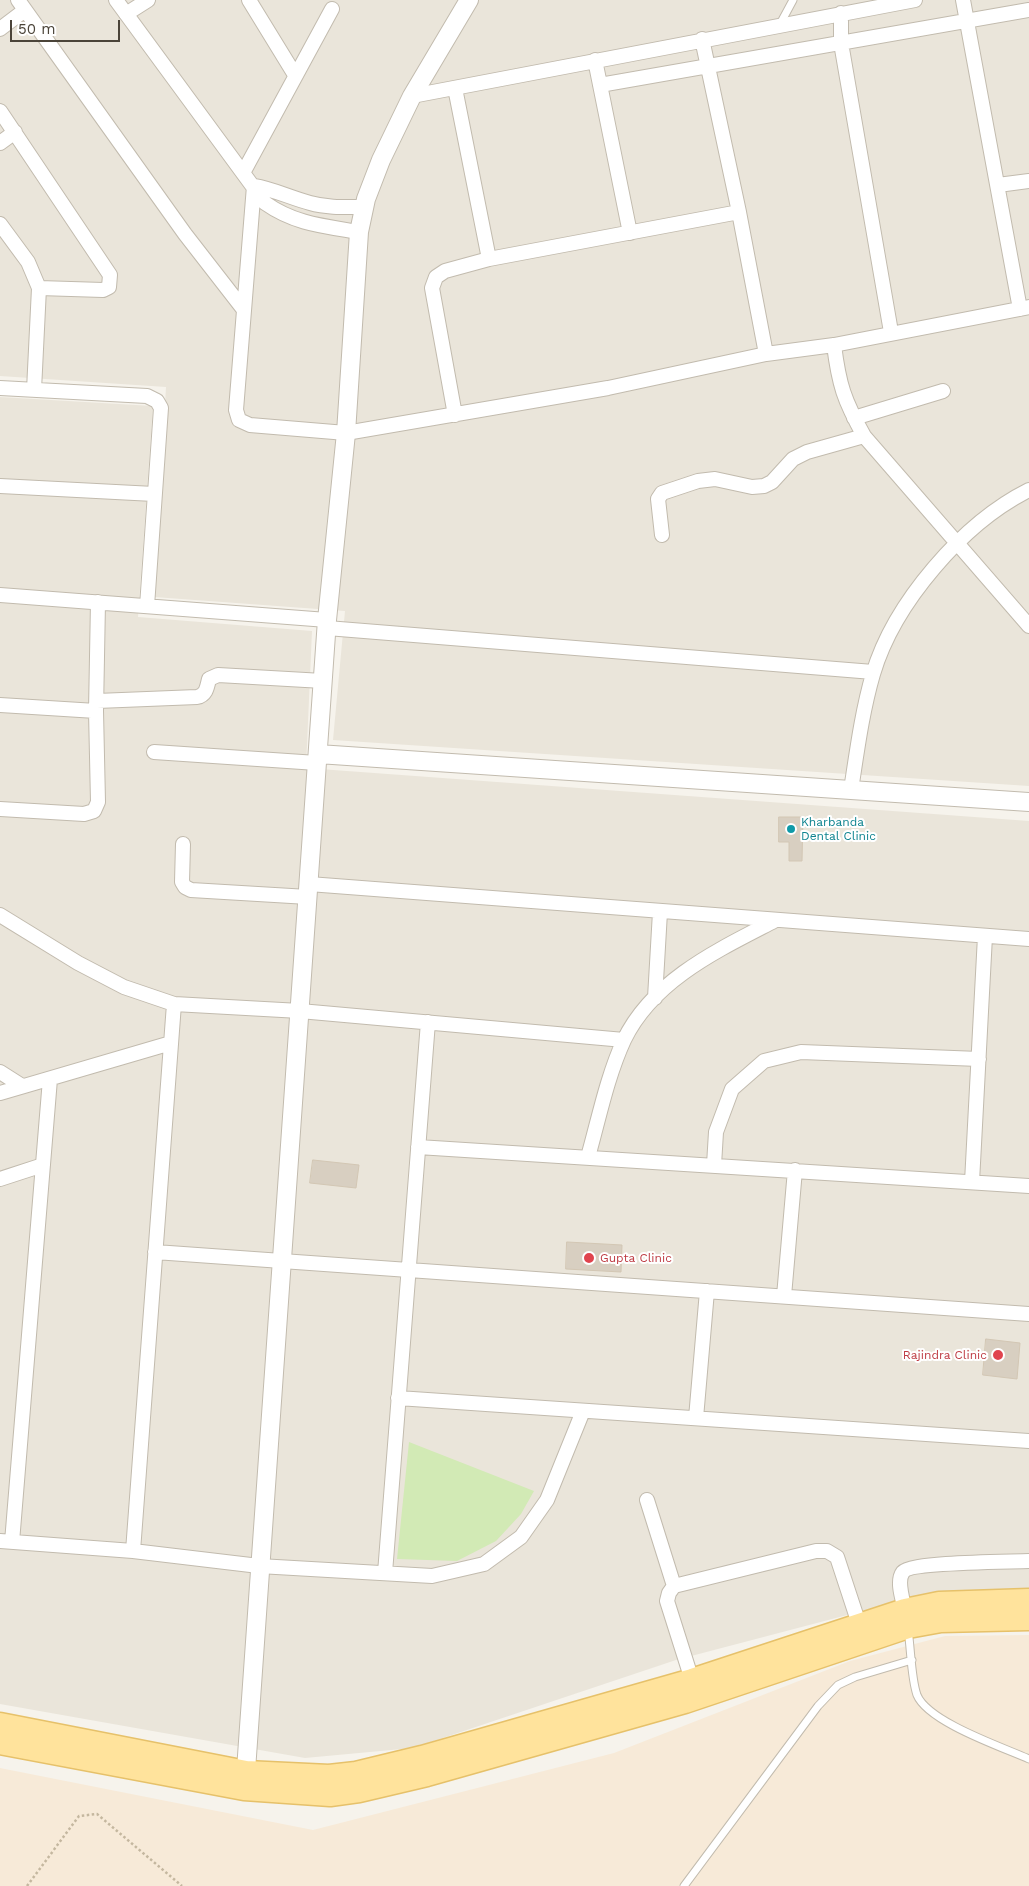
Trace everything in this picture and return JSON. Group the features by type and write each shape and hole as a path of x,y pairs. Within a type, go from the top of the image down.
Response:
{"main road":[{"path":"0,1743 245,1780 321,1794 359,1791 437,1772 686,1688 907,1618 939,1603 1029,1600"},
{"path":"686,1688 860,1624 907,1618 950,1621 1029,1619"},
{"path":"0,1724 245,1780"}],"street":[{"path":"116,0 265,203 283,215 306,223 359,232"},
{"path":"126,14 148,0"},
{"path":"249,0 296,75"},
{"path":"245,1780 327,624 346,433 359,232 364,206 381,160 412,96 469,0"},
{"path":"412,96 758,28 779,27 841,13 915,0"},
{"path":"254,186 236,410 239,420 250,425 346,433 608,388 766,354 834,344 1025,308 998,185 963,0"},
{"path":"0,29 21,5 185,234 244,310"},
{"path":"243,173 332,9"},
{"path":"600,85 1029,10"},
{"path":"841,13 841,43 891,332"},
{"path":"702,40 739,212 766,354"},
{"path":"595,60 630,233"},
{"path":"455,88 489,260"},
{"path":"0,111 110,276 111,282 109,287 103,290 39,288"},
{"path":"0,143 15,132"},
{"path":"998,185 1029,181"},
{"path":"254,186 269,188 312,204 335,208 364,206"},
{"path":"330,227 335,208"},
{"path":"455,415 432,288 436,278 444,271 489,260 739,212"},
{"path":"0,224 28,262 39,288 34,390"},
{"path":"834,344 840,386 864,436 1029,626"},
{"path":"0,388 147,396 157,400 161,408 147,606"},
{"path":"854,418 942,391"},
{"path":"662,535 658,500 662,493 698,481 715,479 752,487 764,486 772,482 794,459 807,452 864,436"},
{"path":"0,486 154,494"},
{"path":"851,790 860,725 873,672 892,630 907,604 956,542 994,510 1029,490"},
{"path":"0,595 147,606 327,624 873,672"},
{"path":"0,809 84,814 94,811 98,802 96,706 98,602"},
{"path":"0,705 96,706 197,697 202,696 206,691 209,679 218,674 323,681"},
{"path":"154,752 318,759 1029,802"},
{"path":"183,844 182,882 185,887 191,890 308,890 660,912 1029,939"},
{"path":"655,998 660,912"},
{"path":"0,915 78,963 116,983 174,1004 300,1011 624,1040"},
{"path":"588,1157 608,1082 624,1040 642,1012 683,972 719,949 775,921"},
{"path":"972,1182 985,936"},
{"path":"133,1551 174,1004"},
{"path":"385,1574 428,1022"},
{"path":"0,1093 171,1043"},
{"path":"714,1165 716,1132 732,1089 764,1061 801,1052 979,1059"},
{"path":"0,1072 22,1086"},
{"path":"50,1078 6,1542 133,1551 259,1566 432,1576 484,1564 521,1537 547,1500 583,1411"},
{"path":"418,1146 1029,1186"},
{"path":"0,1179 43,1165"},
{"path":"784,1296 794,1170"},
{"path":"155,1252 1029,1314"},
{"path":"696,1418 707,1291"},
{"path":"398,1398 1029,1441"},
{"path":"647,1500 674,1586"},
{"path":"686,1688 666,1601 668,1593 674,1586 816,1551 828,1551 837,1557 860,1624"},
{"path":"907,1618 900,1581 902,1573 908,1568 946,1564 1029,1561"}],"lane":[{"path":"779,27 793,0"},
{"path":"907,1618 917,1695 929,1711 942,1720 1029,1759"},
{"path":"684,1886 818,1706 838,1685 855,1677 912,1660"}],"path":[{"path":"28,1886 79,1816 97,1814 182,1886"}],"shaded area":[{"path":"0,0 1029,0 1029,786 333,740 345,611 154,597 166,387 0,376"},
{"path":"0,397 153,406 138,617 312,631 306,768 1029,821 1029,1590 931,1593 676,1660 413,1748 305,1758 0,1704"},
{"path":"1029,1635 1029,1886 0,1886 0,1768 313,1830 614,1753 850,1661 945,1636"}],"green space":[{"path":"409,1442 534,1491 521,1514 496,1541 457,1561 397,1559"}],"building":[{"name":"Kharbanda Dental Clinic","path":"779,817 803,817 802,861 789,861 789,842 779,842"},
{"path":"313,1160 359,1165 356,1188 310,1183"},
{"path":"567,1242 622,1245 621,1272 566,1269"},
{"path":"986,1339 1020,1343 1017,1379 983,1375"}],"place":[{"name":"Kharbanda Dental Clinic","path":"791,829"},
{"name":"Gupta Clinic","path":"589,1258"},
{"name":"Rajindra Clinic","path":"998,1355"}]}
